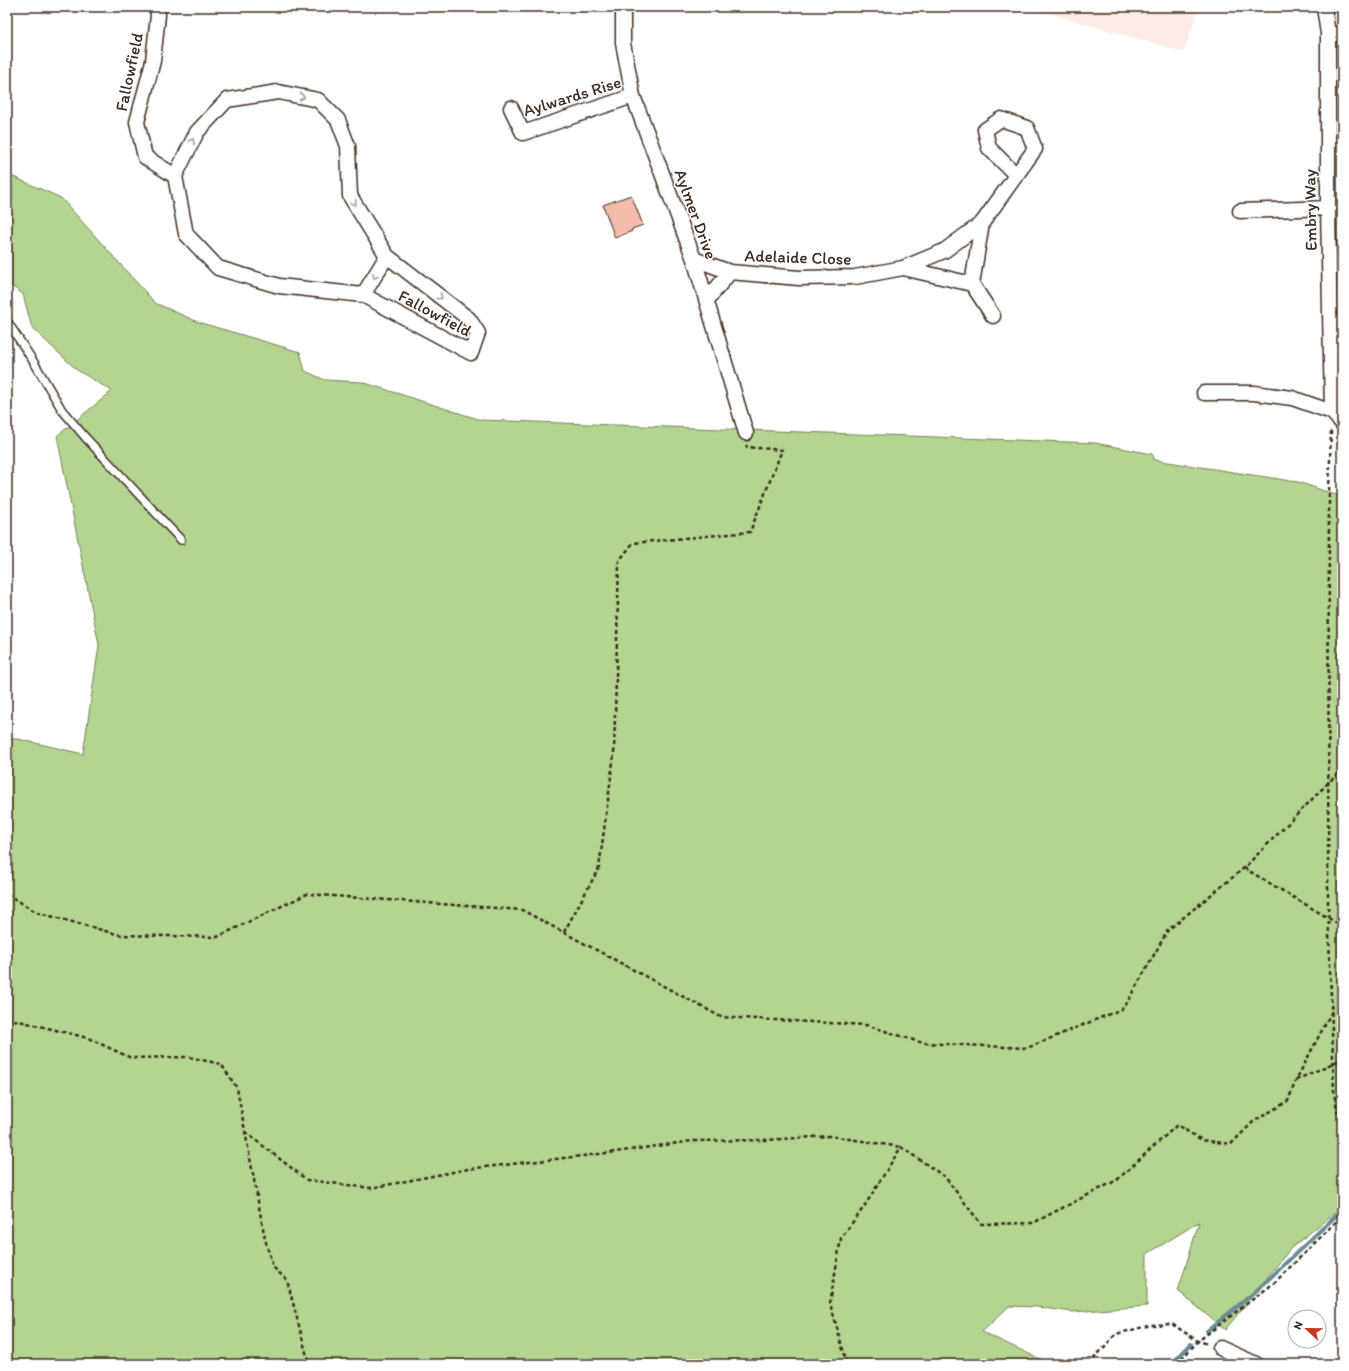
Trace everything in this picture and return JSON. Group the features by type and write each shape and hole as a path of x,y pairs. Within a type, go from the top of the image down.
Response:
{"street":[{"name":"Fallowfield","path":"156,7 158,15 153,61 137,122 145,157 175,176"},
{"name":"Aylmer Drive","path":"623,7 623,43 633,96 694,259 746,433"},
{"name":"Embry Way","path":"1324,7 1328,34 1328,208 1332,412"},
{"path":"1328,34 1342,34"},
{"name":"Fallowfield","path":"278,92 318,100 338,120 348,146 350,196 387,256 469,319 478,333 472,353 363,295 279,286 218,268 186,234 175,176 197,132 227,100 278,92"},
{"name":"Aylwards Rise","path":"511,108 523,133 633,96"},
{"name":"Adelaide Close","path":"694,259 730,272 799,278 855,277 903,268 944,251 982,223 1016,175"},
{"path":"1240,211 1328,208"},
{"name":"Adelaide Close","path":"903,268 972,284 982,223"},
{"path":"363,295 387,256"},
{"path":"707,300 730,272"},
{"path":"972,284 993,316"},
{"path":"1204,393 1254,392 1292,398 1332,412 1342,423"},
{"path":"1220,1348 1256,1364"}],"lane":[{"path":"7,321 35,364 62,410 85,437 181,540"}],"path":[{"path":"1332,412 1329,490 1328,903 1330,919 1332,1064 1334,1092 1342,1138"},
{"path":"564,932 599,868 614,754 618,561 633,543 750,532 782,450 747,448"},
{"path":"7,894 36,912 120,935 217,938 307,894 522,910 721,1017 866,1025 923,1043 1027,1048 1124,1008 1168,930 1244,868 1342,769"},
{"path":"1244,868 1342,926"},
{"path":"245,1132 307,1180 371,1188 468,1169 608,1153 692,1141 765,1140 830,1136 901,1147 945,1177 982,1224 1033,1223 1117,1180 1177,1125 1202,1140 1231,1144 1253,1122 1288,1101 1296,1080 1332,1011"},
{"path":"7,1018 88,1038 131,1058 188,1057 221,1064 237,1088 264,1239 273,1267 287,1280 309,1364"},
{"path":"1296,1080 1342,1060"},
{"path":"847,1364 830,1303 841,1238 864,1207 901,1147"},
{"path":"1177,1364 1198,1341 1274,1283 1342,1216"},
{"path":"1089,1364 1116,1334 1151,1325 1172,1324 1198,1341 1220,1348"}],"shaded area":[{"path":"1026,7 1199,7 1184,52"}],"green space":[{"path":"7,174 61,198 155,303 198,322 300,352 305,371 325,380 362,382 481,420 1095,443 1152,454 1155,460 1298,482 1342,497 1342,1207 1291,1248 1225,1330 1178,1291 1199,1222 1147,1254 1147,1306 1073,1312 1037,1307 1009,1306 982,1332 1051,1364 7,1364 7,739 18,739 83,754 99,645 57,436 112,391 77,370 32,328 23,294 7,283"}],"building":[{"path":"631,195 643,225 615,238 603,205"}],"waterway":[{"path":"1207,1331 1255,1292 1342,1210"},
{"path":"1172,1364 1191,1344"}]}
